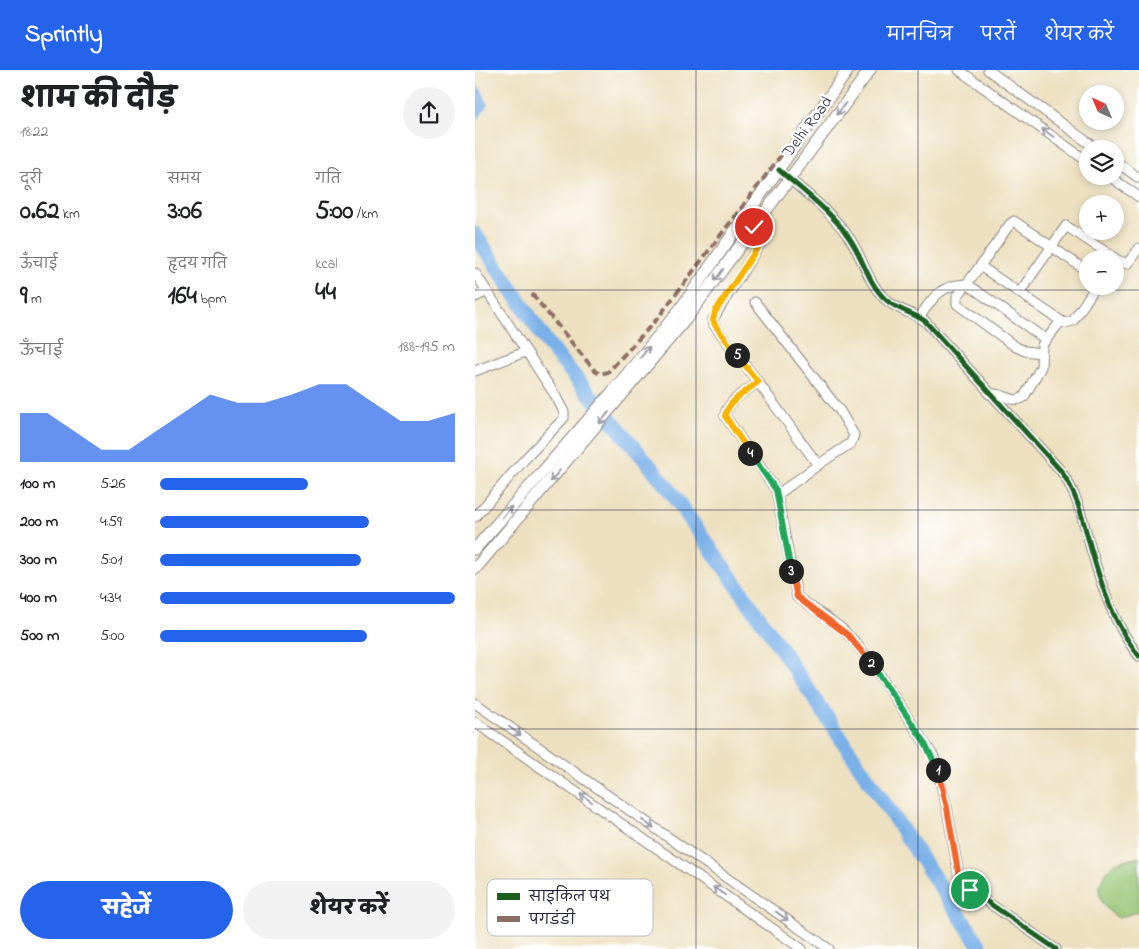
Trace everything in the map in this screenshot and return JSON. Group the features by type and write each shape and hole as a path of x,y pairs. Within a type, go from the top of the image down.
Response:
{"main road":[{"name":"Delhi Road","path":"618,393 681,308 848,70"},
{"name":"Delhi Road","path":"618,393 687,319 870,70"},
{"path":"475,549 618,393"},
{"path":"475,569 582,434"}],"street":[{"path":"959,70 1079,155"},
{"path":"988,70 1085,140"},
{"path":"1124,167 1139,178"},
{"path":"779,170 821,207 849,237 860,255 873,284 884,298 904,312 919,318 1061,471 1072,487 1102,585 1115,618 1125,639 1139,656"},
{"path":"1122,185 1139,197"},
{"path":"1040,353 1025,351 1017,347 957,304 957,297 1012,222 1079,265"},
{"path":"1019,292 1065,227 1068,226 1103,250"},
{"path":"754,227 760,238 760,244 715,312 713,320 818,465"},
{"path":"1124,262 1127,264 1139,248"},
{"path":"980,266 1061,321 1070,324 1090,295"},
{"path":"475,273 565,412 564,418 523,460 475,517"},
{"path":"919,318 939,291 957,284 967,284 1045,339"},
{"path":"475,296 486,292"},
{"path":"755,302 839,410 854,434 851,443 777,494"},
{"path":"989,394 999,393 1015,400 1024,397 1039,372 1040,353 1045,339 1061,321"},
{"path":"475,371 525,352"},
{"path":"758,382 731,404 726,410 725,416 769,477 777,494 797,597 841,628 855,642 876,669 934,757 947,808 961,881 970,890 1056,949"},
{"path":"475,703 829,949"},
{"path":"475,722 803,949"}],"green space":[{"path":"1139,857 1139,911 1119,918 1111,913 1102,901 1100,887 1102,880 1115,864"}],"waterway":[{"path":"475,93 480,104 475,111"},
{"path":"475,234 550,347 666,485 773,637 982,949"}],"marked path":[{"path":"532,294 595,371 600,374 608,372 657,319 792,141"}],"cycle path":[{"path":"779,170 817,202 843,229 855,246 879,293 894,306 925,321 1061,471 1072,489 1079,508 1110,605 1123,632 1139,656"},
{"path":"754,227 760,238 760,244 713,319 714,325 758,382 733,401 725,416 776,490 797,597 841,628 855,642 876,669 934,757 947,808 959,877 970,890 1056,949"}],"route":[{"path":"754,227 760,238 760,244 715,312 713,320 758,382 731,404 726,410 725,416 746,448 769,477 776,490 797,597 841,628 855,642 876,669 934,757 940,774 959,877 970,890"}]}
